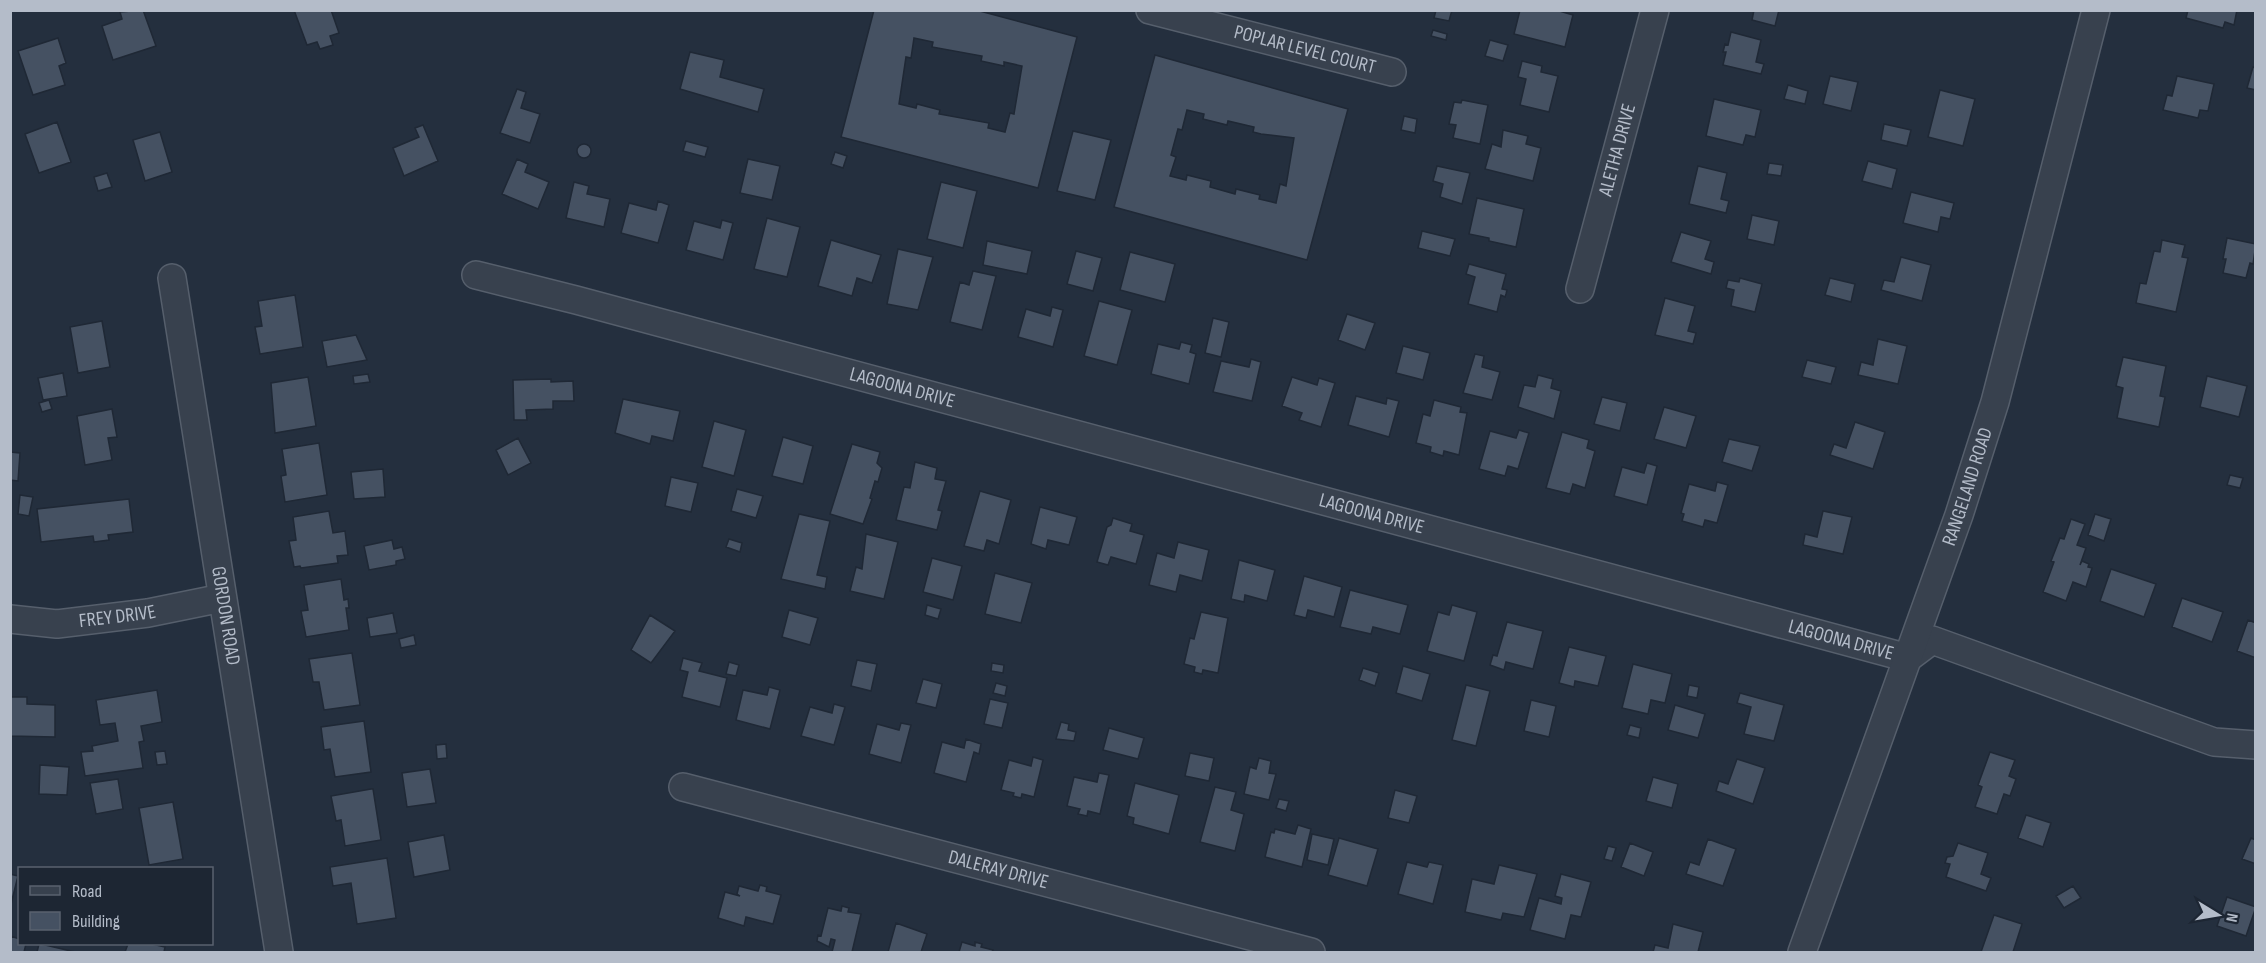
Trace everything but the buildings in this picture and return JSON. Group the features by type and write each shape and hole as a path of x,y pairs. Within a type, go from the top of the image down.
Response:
{"street":[{"name":"POPLAR LEVEL COURT","path":"1150,10 1392,72"},
{"name":"ALETHA DRIVE","path":"1580,289 1655,10"},
{"name":"RANGELAND ROAD","path":"1802,952 1959,515 1995,402 2096,10"},
{"name":"LAGOONA DRIVE","path":"476,275 634,315 1878,648 1908,658 1932,640 2214,742 2256,745"},
{"name":"GORDON ROAD","path":"172,278 279,952"},
{"name":"FREY DRIVE","path":"10,619 57,624 148,613 222,598"},
{"name":"DALERAY DRIVE","path":"683,787 1311,952"}]}
